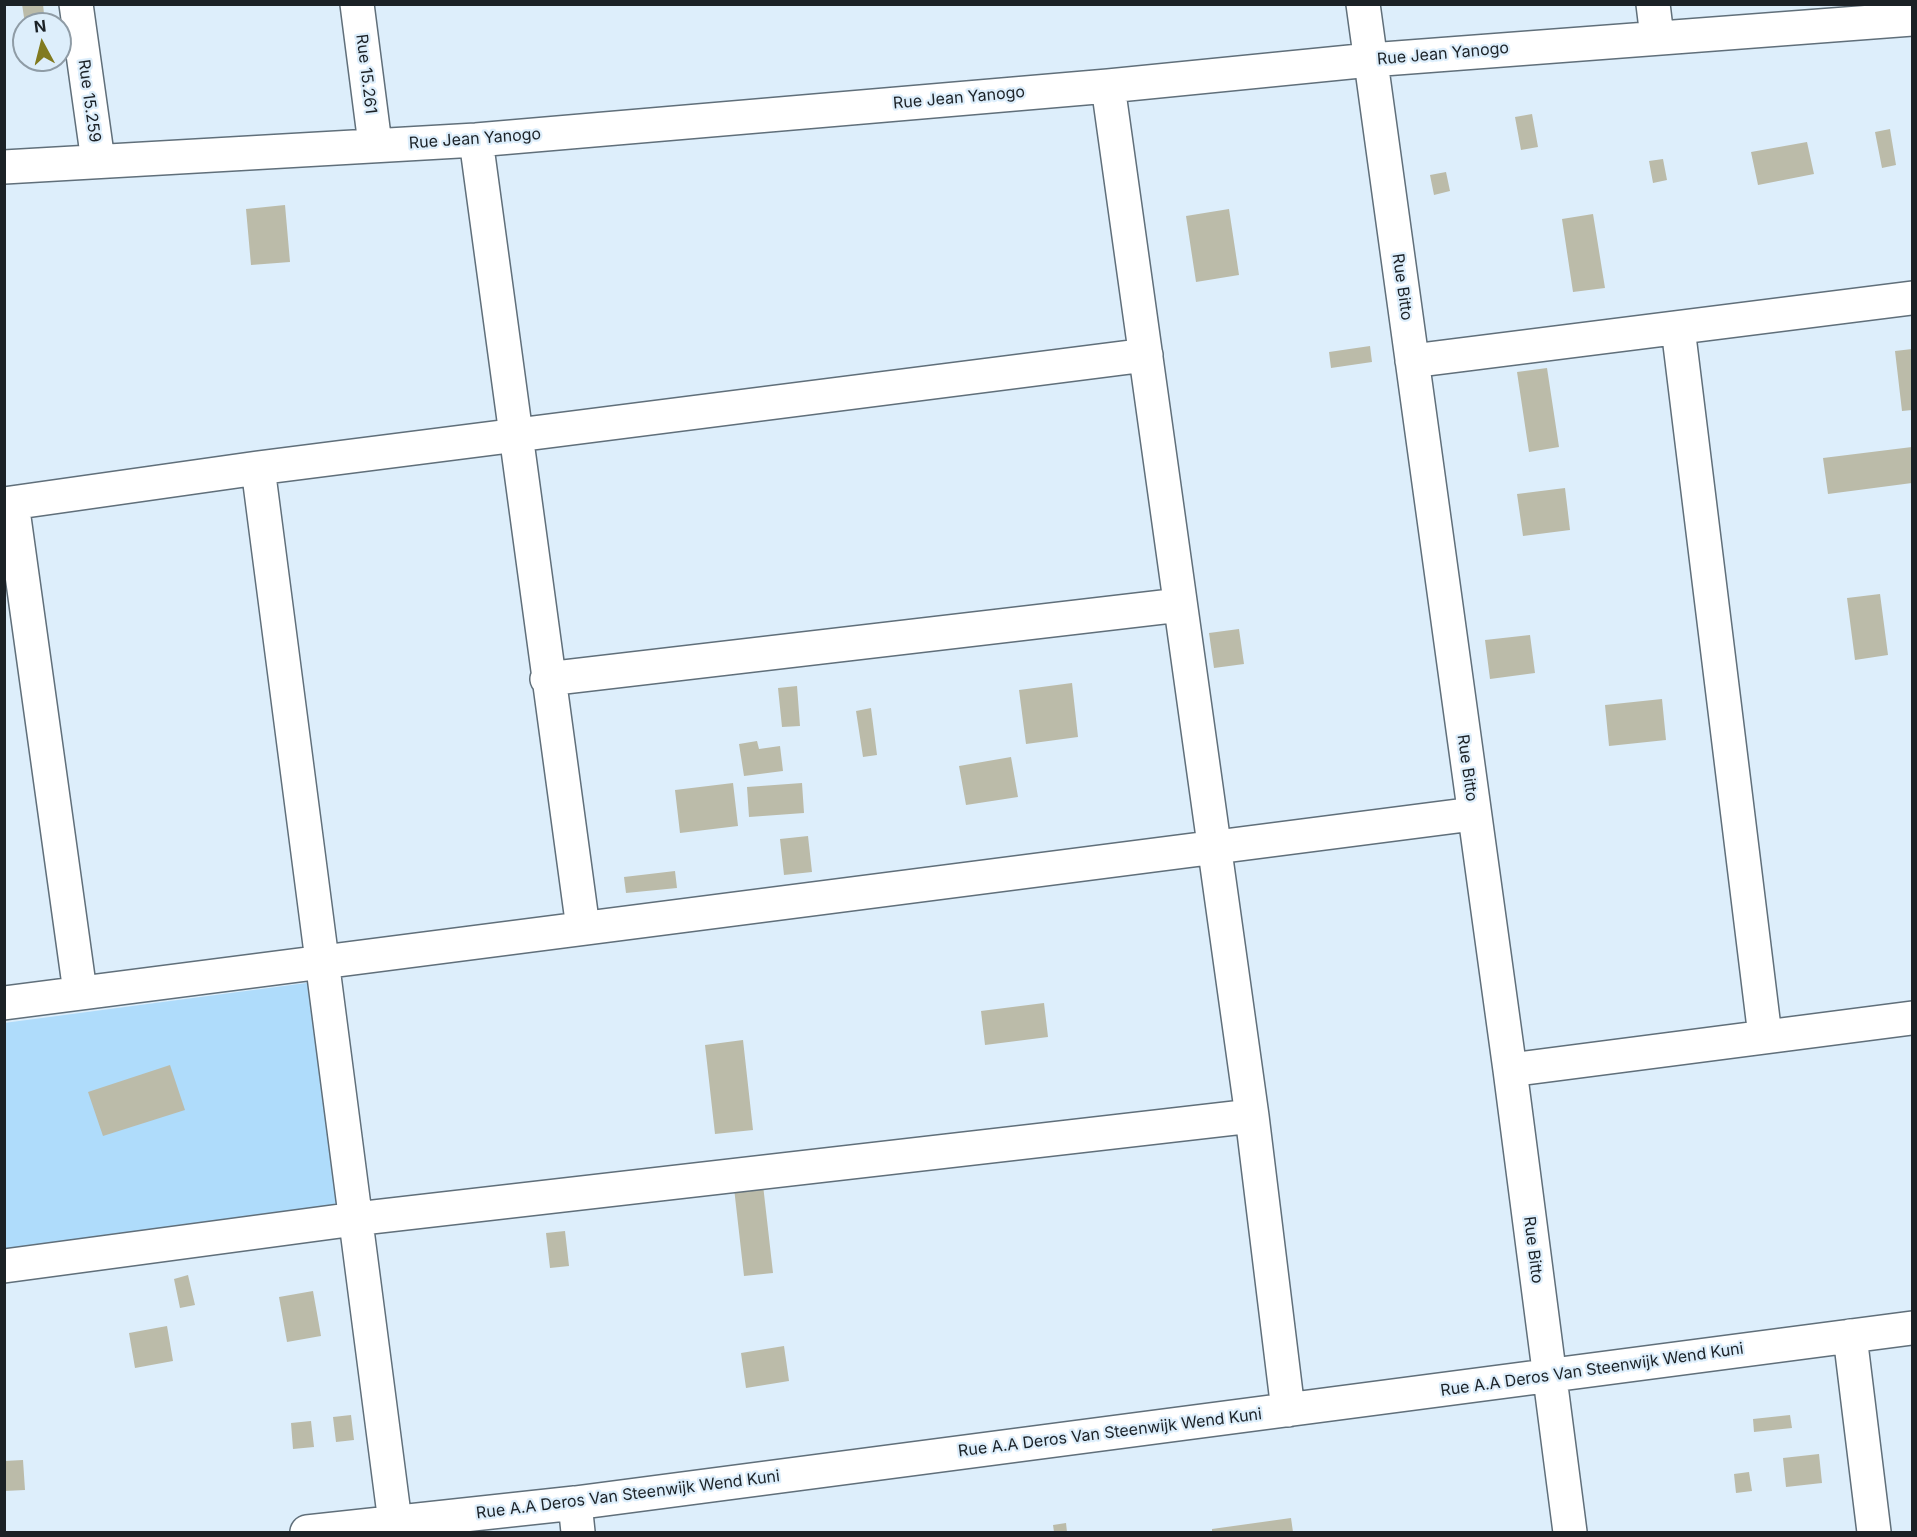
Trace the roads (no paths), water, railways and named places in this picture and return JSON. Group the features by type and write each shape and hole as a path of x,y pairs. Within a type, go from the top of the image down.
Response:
{"street":[{"name":"Rue 15.259","path":"76,4 98,161"},
{"name":"Rue 15.261","path":"357,4 375,144"},
{"name":"Rue Bitto","path":"1363,4 1510,1070 1570,1533"},
{"path":"1653,4 1657,37"},
{"name":"Rue Jean Yanogo","path":"4,167 476,140 1108,86 1370,60 1912,19"},
{"path":"1108,86 1252,1116 1288,1410"},
{"path":"476,140 547,679 583,928"},
{"path":"1412,361 1912,298"},
{"path":"1678,328 1765,1036"},
{"path":"80,992 8,503 258,468 1146,355"},
{"path":"258,468 395,1522"},
{"path":"547,679 1180,605"},
{"path":"4,1003 1473,814"},
{"path":"1510,1070 1912,1018"},
{"path":"4,1266 355,1219 1252,1116"},
{"name":"Rue A.A Deros Van Steenwijk Wend Kuni","path":"307,1533 395,1522 576,1518 1288,1410 1912,1328"},
{"path":"1850,1336 1874,1533"}]}
